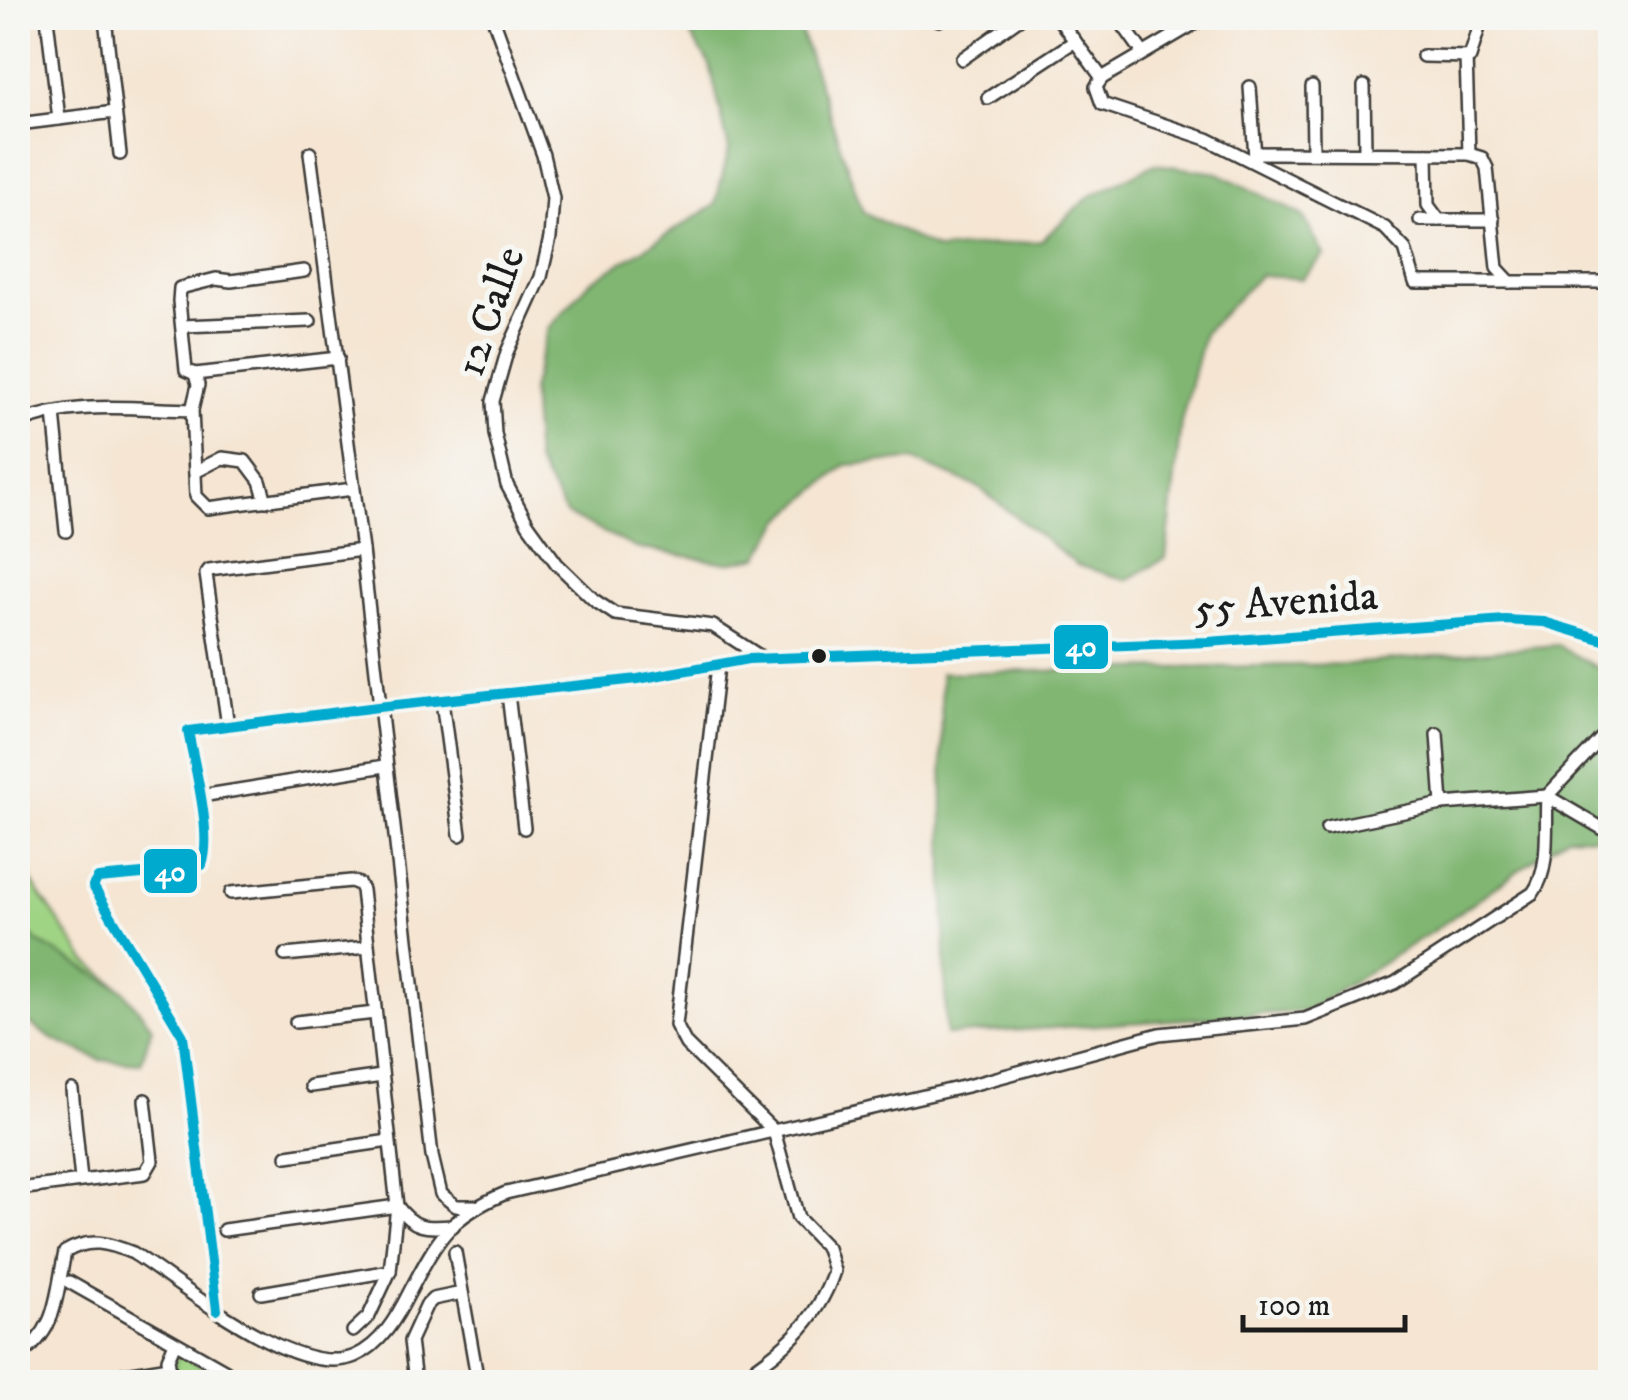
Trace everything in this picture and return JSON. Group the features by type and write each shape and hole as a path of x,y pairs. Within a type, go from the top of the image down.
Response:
{"street":[{"path":"48,18 59,119"},
{"path":"105,18 120,154"},
{"name":"12 Calle","path":"493,18 543,155 553,198 550,238 541,277 507,352 493,401 495,434 507,485 528,524 557,564 594,600 615,614 713,626 764,660"},
{"path":"962,59 1020,18"},
{"path":"1058,18 1102,78"},
{"path":"1118,18 1143,52"},
{"path":"1204,18 1187,21 1102,78 1096,87 1098,96 1108,108 1148,117 1255,159 1385,228 1405,250 1415,282 1610,282"},
{"path":"1424,56 1466,58 1474,53 1479,21"},
{"path":"988,98 1076,41"},
{"path":"1466,58 1469,154"},
{"path":"1364,86 1365,152"},
{"path":"1250,87 1255,159"},
{"path":"1312,87 1314,151"},
{"path":"18,124 115,112"},
{"path":"1255,159 1314,151 1469,154 1482,158 1496,268 1510,282"},
{"path":"310,153 439,1190 456,1206 476,1206"},
{"path":"1427,154 1428,205 1440,220"},
{"path":"1420,220 1492,220"},
{"path":"304,272 216,279 180,288 186,370 195,374 338,358"},
{"path":"182,326 310,321"},
{"path":"195,374 198,385 192,410 196,496 208,508 353,489"},
{"path":"18,424 87,406 192,410"},
{"path":"54,413 66,531"},
{"path":"195,472 222,458 245,462 260,481 266,500"},
{"path":"228,726 206,574 209,570 362,550"},
{"name":"55 Avenida","path":"200,796 188,732 508,694 748,659 1208,642 1506,620 1544,622 1610,642"},
{"path":"718,666 676,1025 686,1044 774,1132 798,1218 827,1248 834,1271 810,1319 793,1340 734,1382"},
{"path":"508,694 524,828"},
{"path":"442,701 460,835"},
{"path":"18,1356 35,1346 49,1327 65,1252 84,1241 134,1253 264,1339 321,1360 355,1356 394,1323 437,1240 476,1206 506,1193 968,1086 1159,1034 1305,1020 1395,983 1533,894 1543,866 1547,796 1610,729"},
{"path":"1437,734 1442,804"},
{"path":"216,1310 182,1036 93,886 98,878 187,870 202,865 206,854 200,796 385,766"},
{"path":"1327,828 1442,804 1547,796 1610,833"},
{"path":"231,892 351,880 362,890 396,1206 390,1271 369,1316 353,1332"},
{"path":"285,956 368,946"},
{"path":"296,1022 376,1013"},
{"path":"311,1086 382,1076"},
{"path":"72,1090 81,1180"},
{"path":"18,1188 148,1172 152,1161 145,1100"},
{"path":"287,1156 389,1140"},
{"path":"396,1206 408,1221 419,1226 453,1226"},
{"path":"224,1230 396,1206"},
{"path":"454,1252 478,1382"},
{"path":"260,1293 390,1271"},
{"path":"68,1282 229,1373 234,1382"},
{"path":"414,1382 410,1342 426,1306 433,1299 462,1293"},
{"path":"172,1382 168,1356 174,1343"},
{"path":"77,1382 169,1367"}],"green space":[{"path":"679,18 799,18 863,212 938,250 1041,241 1089,197 1155,164 1218,173 1303,216 1324,255 1302,279 1260,275 1204,333 1181,422 1166,558 1127,580 1077,565 978,487 913,460 846,465 782,519 759,557 728,563 636,548 566,514 536,462 531,391 548,329 590,282 715,205 729,150 710,65"},
{"path":"1556,645 1610,674 1610,837 1567,836 1436,929 1307,1011 946,1035 941,673 1351,664"},
{"path":"18,862 86,961 123,990 38,942 18,924"},
{"path":"18,924 38,942 123,990 152,1027 141,1063 100,1060 52,1039 18,1016"},
{"path":"179,1354 228,1382 178,1382 174,1362"}],"transit line":[{"name":"40","path":"217,1310 183,1036 93,886 98,878 187,870 202,865 204,818 188,731 638,679 748,659 1208,642 1505,620 1544,622 1610,642"}]}
